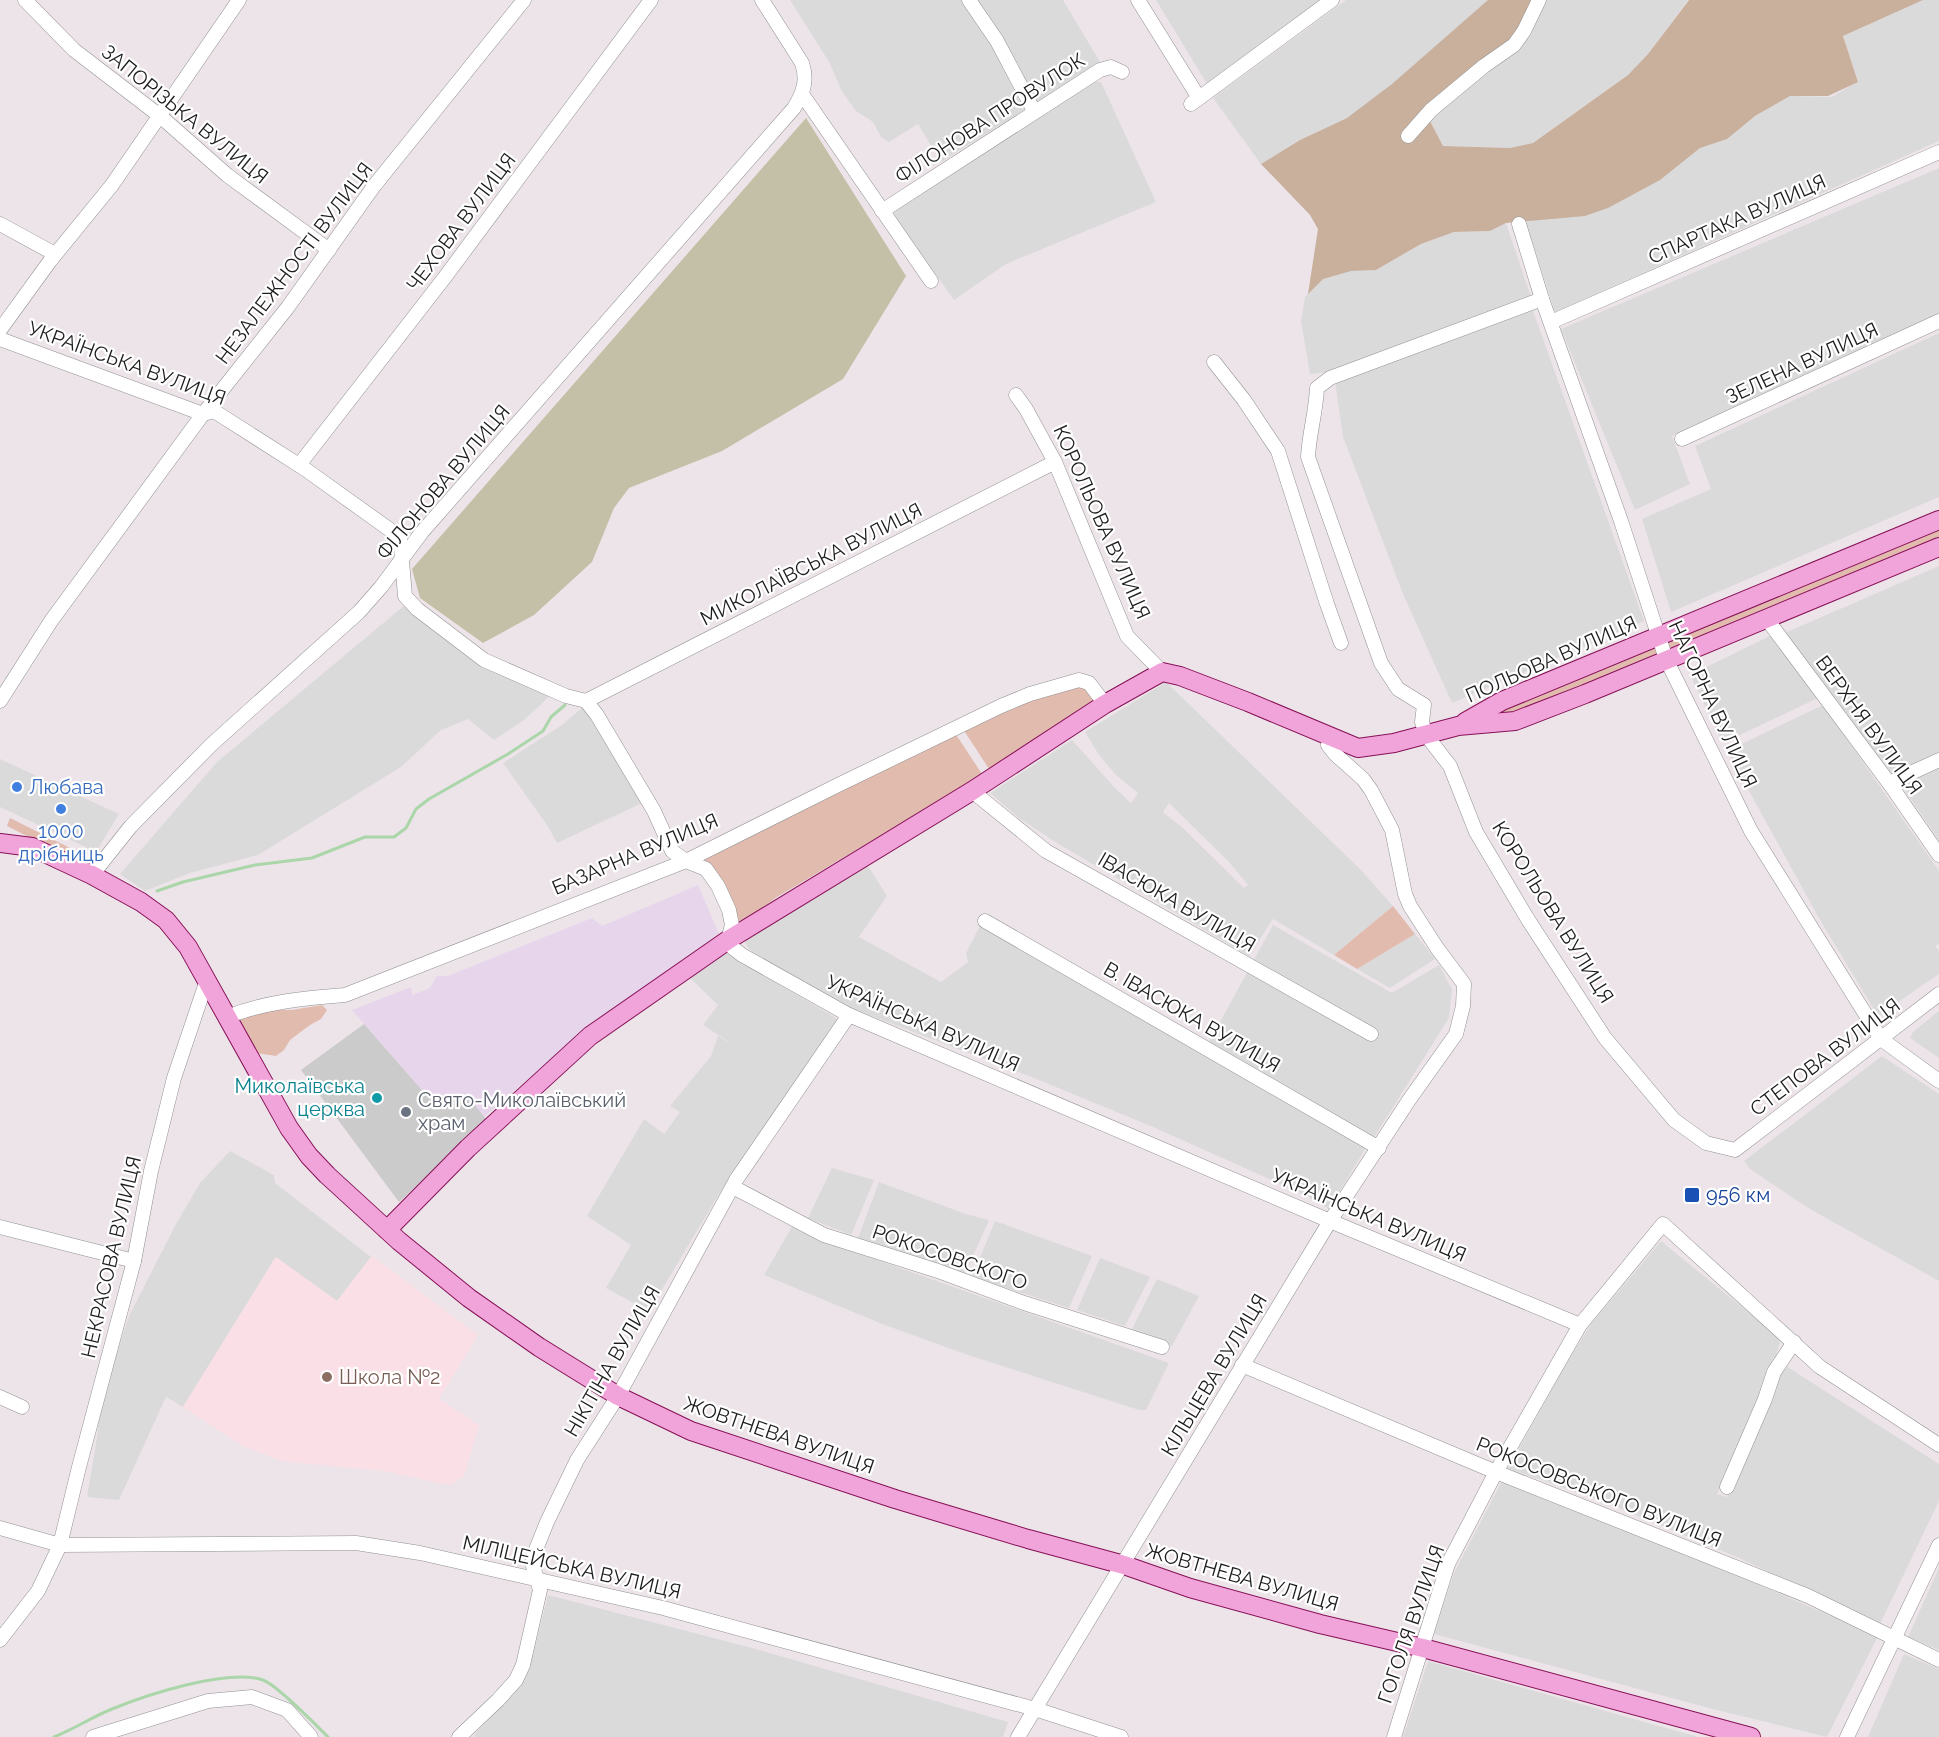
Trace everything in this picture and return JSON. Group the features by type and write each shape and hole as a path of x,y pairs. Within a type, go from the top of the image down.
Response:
{"main road":[{"name":"ПОЛЬОВА ВУЛИЦЯ","path":"1458,726 1502,701 1939,520"},
{"name":"ПОЛЬОВА ВУЛИЦЯ","path":"1458,726 1515,721 1939,547"},
{"path":"387,1230 468,1148 590,1036 728,940 972,791 1104,704 1162,672 1180,676 1248,702 1358,748 1394,743 1458,726"},
{"name":"ЖОВТНЕВА ВУЛИЦЯ","path":"0,843 32,847 92,875 141,902 166,920 188,947 298,1141 327,1175 387,1230 469,1298 539,1347 618,1396 691,1431 895,1499 1320,1624 1423,1648 1751,1737"}],"street":[{"name":"ЗАПОРІЗЬКА ВУЛИЦЯ","path":"25,0 74,50 160,116 227,175 329,250"},
{"path":"0,330 55,254 111,185 239,0"},
{"name":"НЕЗАЛЕЖНОСТІ ВУЛИЦЯ","path":"0,701 57,612 203,414 288,307 374,186 524,0"},
{"name":"ЧЕХОВА ВУЛИЦЯ","path":"299,465 445,277 651,0"},
{"path":"762,0 802,63 805,72 802,94 931,281"},
{"path":"969,0 997,41 1034,111"},
{"path":"1138,0 1195,101 1332,0"},
{"path":"1408,136 1431,110 1484,66 1514,45 1524,31 1539,0"},
{"name":"ФІЛОНОВА ПРОВУЛОК","path":"882,211 1100,70 1111,67 1122,72"},
{"name":"ФІЛОНОВА ВУЛИЦЯ","path":"92,875 131,826 195,760 358,612 422,532 794,108 802,94"},
{"name":"СПАРТАКА ВУЛИЦЯ","path":"1551,322 1939,152"},
{"path":"0,224 55,254"},
{"name":"НАГОРНА ВУЛИЦЯ","path":"1519,224 1542,299 1621,521 1666,659 1751,831 1881,1039 1939,1081"},
{"path":"1426,735 1422,722 1424,705 1398,689 1381,663 1308,457 1309,437 1316,410 1317,388 1330,378 1542,299"},
{"name":"ЗЕЛЕНА ВУЛИЦЯ","path":"1682,439 1939,321"},
{"name":"УКРАЇНСЬКА ВУЛИЦЯ","path":"0,339 203,414 214,411 299,465 400,537 405,596 417,609 484,660 566,696 586,701"},
{"path":"1214,362 1244,400 1278,451 1341,643"},
{"name":"КОРОЛЬОВА ВУЛИЦЯ","path":"1016,395 1055,462 1127,636 1162,672"},
{"name":"МИКОЛАЇВСЬКА ВУЛИЦЯ","path":"586,701 1055,462"},
{"name":"ВЕРХНЯ ВУЛИЦЯ","path":"1766,618 1889,783 1939,855"},
{"name":"БАЗАРНА ВУЛИЦЯ","path":"227,1017 249,1008 306,998 345,995 686,861 836,786 1030,694 1079,680 1089,683 1104,704"},
{"path":"586,701 597,715 654,812 672,851 686,861 706,869 718,886 729,910 732,925 728,940"},
{"name":"КОРОЛЬОВА ВУЛИЦЯ","path":"1426,735 1450,766 1476,832 1502,878 1605,1038 1674,1120 1706,1143 1735,1150"},
{"name":"КІЛЬЦЕВА ВУЛИЦЯ","path":"1018,1737 1330,1221 1409,1100 1456,1034 1463,1006 1464,984 1410,906 1405,894 1392,830 1371,790 1363,779 1328,745 1330,737"},
{"path":"1889,783 1939,760"},
{"name":"ІВАСЮКА ВУЛИЦЯ","path":"972,791 1046,851 1371,1034"},
{"name":"В. ІВАСЮКА ВУЛИЦЯ","path":"985,921 1379,1148"},
{"name":"УКРАЇНСЬКА ВУЛИЦЯ","path":"728,940 733,948 742,955 849,1015 1330,1221 1580,1325"},
{"name":"НЕКРАСОВА ВУЛИЦЯ","path":"0,1640 38,1591 60,1545 134,1261 174,1078 207,980"},
{"name":"СТЕПОВА ВУЛИЦЯ","path":"1735,1150 1939,994"},
{"name":"НІКІТІНА ВУЛИЦЯ","path":"465,1736 510,1687 523,1665 540,1590 533,1566 533,1557 577,1460 618,1396 733,1187 849,1015"},
{"name":"РОКОСОВСКОГО","path":"733,1187 824,1235 1162,1347"},
{"name":"ГОГОЛЯ ВУЛИЦЯ","path":"1394,1737 1448,1564 1496,1472 1580,1325 1663,1224 1794,1342"},
{"path":"0,1227 134,1261"},
{"path":"1727,1487 1765,1399 1774,1371 1794,1342 1820,1367 1939,1445"},
{"name":"РОКОСОВСЬКОГО ВУЛИЦЯ","path":"1242,1365 1496,1472 1808,1596 1939,1660"},
{"path":"0,1397 22,1407"},
{"name":"МІЛІЦЕЙСЬКА ВУЛИЦЯ","path":"0,1528 60,1545 356,1543 420,1552 663,1608 1035,1708 1121,1737"},
{"path":"1847,1737 1939,1545"},
{"path":"93,1737 208,1701 252,1697 287,1710 311,1737"}],"shaded area":[{"path":"790,0 961,0 992,46 1024,110 941,162 918,124 889,142 881,137 873,122 856,111 843,93 829,62"},
{"path":"977,0 1063,0 1100,62 1097,67 1037,104 990,18"},
{"path":"1156,0 1325,0 1207,84"},
{"path":"1346,0 1488,0 1459,29 1368,104 1347,118 1300,140 1261,164 1213,98"},
{"path":"1488,0 1534,0 1519,30 1429,119 1443,146 1510,148 1533,143 1628,75 1648,54 1689,0 1923,0 1843,36 1858,82 1828,96 1790,96 1755,116 1727,139 1700,148 1660,180 1608,208 1585,216 1506,223 1490,231 1454,232 1421,244 1376,270 1351,271 1323,279 1308,294 1318,229 1310,215 1261,164 1300,140 1347,118 1392,84"},
{"path":"1545,0 1688,0 1648,54 1628,75 1533,143 1510,148 1443,146 1429,119 1520,48"},
{"path":"1923,0 1939,0 1939,141 1555,312 1526,222 1630,195 1652,184 1700,148 1790,96 1832,97 1858,81 1843,36"},
{"path":"1093,82 1101,82 1156,202 1006,264 954,300 895,217 894,211"},
{"path":"806,118 906,276 843,379 722,451 629,488 614,508 592,562 534,615 483,643 420,598 412,569"},
{"path":"1939,168 1939,314 1672,436 1690,484 1635,510 1561,329"},
{"path":"1506,223 1531,297 1331,372 1310,374 1301,321 1305,297 1322,278 1348,271 1376,270 1421,244 1454,232 1490,231"},
{"path":"1532,308 1644,621 1452,703 1403,594 1343,437 1335,381"},
{"path":"1939,333 1939,497 1671,612 1642,519 1711,489 1695,446"},
{"path":"1939,526 1939,542 1674,650 1669,646 1669,639"},
{"path":"1939,566 1939,752 1892,774 1789,640 1787,632"},
{"path":"405,605 551,695 524,720 494,740 468,719 441,730 401,767 258,855 190,873 145,891 120,874 217,762"},
{"path":"1772,635 1818,698 1723,743 1690,675"},
{"path":"1652,647 1656,649 1657,655 1522,713 1500,714 1498,712"},
{"path":"1166,682 1360,869 1393,906 1334,955 1273,919 1249,956 1057,843 1019,818 990,793 1072,740 1131,803 1138,793 1116,775 1099,755 1085,732","holes":["1169,803 1229,862 1248,885 1244,888 1184,829 1163,812"]},
{"path":"1079,684 1089,689 1097,703 991,772 963,729 992,714"},
{"path":"1823,705 1939,871 1939,944 1935,946 1939,951 1939,974 1878,1016 1820,920 1727,751"},
{"path":"583,707 642,803 557,843 503,763 562,725"},
{"path":"955,733 984,777 940,800 777,897 741,923 699,859"},
{"path":"0,759 119,814 96,852 0,807"},
{"path":"1939,767 1939,840 1901,785"},
{"path":"10,818 78,852 83,860 79,862 7,826"},
{"path":"867,864 887,896 859,937 941,982 968,962 966,953 982,922 1367,1146 1329,1209 1307,1196 1153,1127 1034,1078 843,1005 777,971 749,949 744,941"},
{"path":"698,885 719,934 583,1031 484,1117 447,1098 434,1104 352,1010 411,987 412,995 430,988 437,976 448,976 592,918 602,926"},
{"path":"1393,906 1415,934 1357,969 1334,955"},
{"path":"1273,925 1392,993 1439,965 1452,989 1449,1018 1373,1139 1208,1044"},
{"path":"1415,934 1435,959 1390,988 1357,969"},
{"path":"723,951 839,1020 794,1082 719,1194 649,1311 606,1288 631,1245 587,1216 644,1119 664,1134 680,1112 670,1106 711,1056 718,1036 735,1046 703,1025 718,1005 688,976"},
{"path":"322,1005 327,1010 321,1019 290,1040 284,1050 276,1056 256,1053 239,1021 245,1015 257,1015 267,1010 292,1010"},
{"path":"1939,1011 1939,1058 1910,1038 1913,1032"},
{"name":"Свято-Миколаївський храм","path":"364,1024 434,1104 447,1098 460,1097 472,1102 487,1120 399,1202 301,1070"},
{"path":"1882,1056 1939,1094 1939,1281 1810,1209 1750,1169 1744,1161"},
{"path":"230,1151 274,1175 275,1183 371,1257 337,1301 275,1258 183,1407 166,1397 119,1500 87,1497 98,1419 129,1316 176,1224 200,1183"},
{"path":"832,1168 874,1180 851,1235 808,1218"},
{"path":"879,1182 966,1214 989,1220 965,1274 858,1238"},
{"path":"995,1221 1092,1256 1069,1308 972,1277"},
{"path":"793,1225 832,1244 1169,1363 1146,1410 1139,1410 968,1355 882,1324 764,1275"},
{"path":"1661,1241 1781,1339 1763,1390 1717,1494 1727,1497 1771,1404 1774,1383 1786,1366 1939,1464 1939,1501 1880,1624 1739,1558 1604,1502 1508,1468 1591,1324"},
{"name":"Школа №2","path":"276,1257 337,1301 371,1257 478,1335 439,1399 479,1425 464,1476 449,1485 384,1471 281,1461 241,1445 183,1407"},
{"path":"1100,1258 1150,1277 1125,1326 1077,1310"},
{"path":"1157,1279 1199,1296 1172,1346 1131,1331"},
{"path":"1502,1481 1720,1568 1878,1636 1827,1737 1705,1707 1434,1634 1454,1573"},
{"path":"1939,1568 1939,1650 1908,1637"},
{"path":"548,1595 756,1649 1008,1722 1003,1737 475,1737 474,1735 514,1691 530,1666"},
{"path":"1904,1654 1939,1669 1939,1737 1868,1737"},
{"path":"1428,1661 1655,1725 1699,1737 1403,1737"}],"waterway":[{"path":"157,891 183,882 255,865 312,858 365,837 394,837 406,828 416,809 543,731 551,717 565,705"},
{"path":"54,1737 112,1709 145,1697 209,1680 248,1677 269,1683 328,1737"}],"place":[{"name":"Любава","path":"17,787"},
{"name":"1000 дрібниць","path":"61,809"},
{"name":"Миколаївська церква","path":"377,1098"},
{"name":"Свято-Миколаївський храм","path":"406,1112"},
{"name":"956 км","path":"1692,1195"},
{"name":"Школа №2","path":"327,1377"}]}
